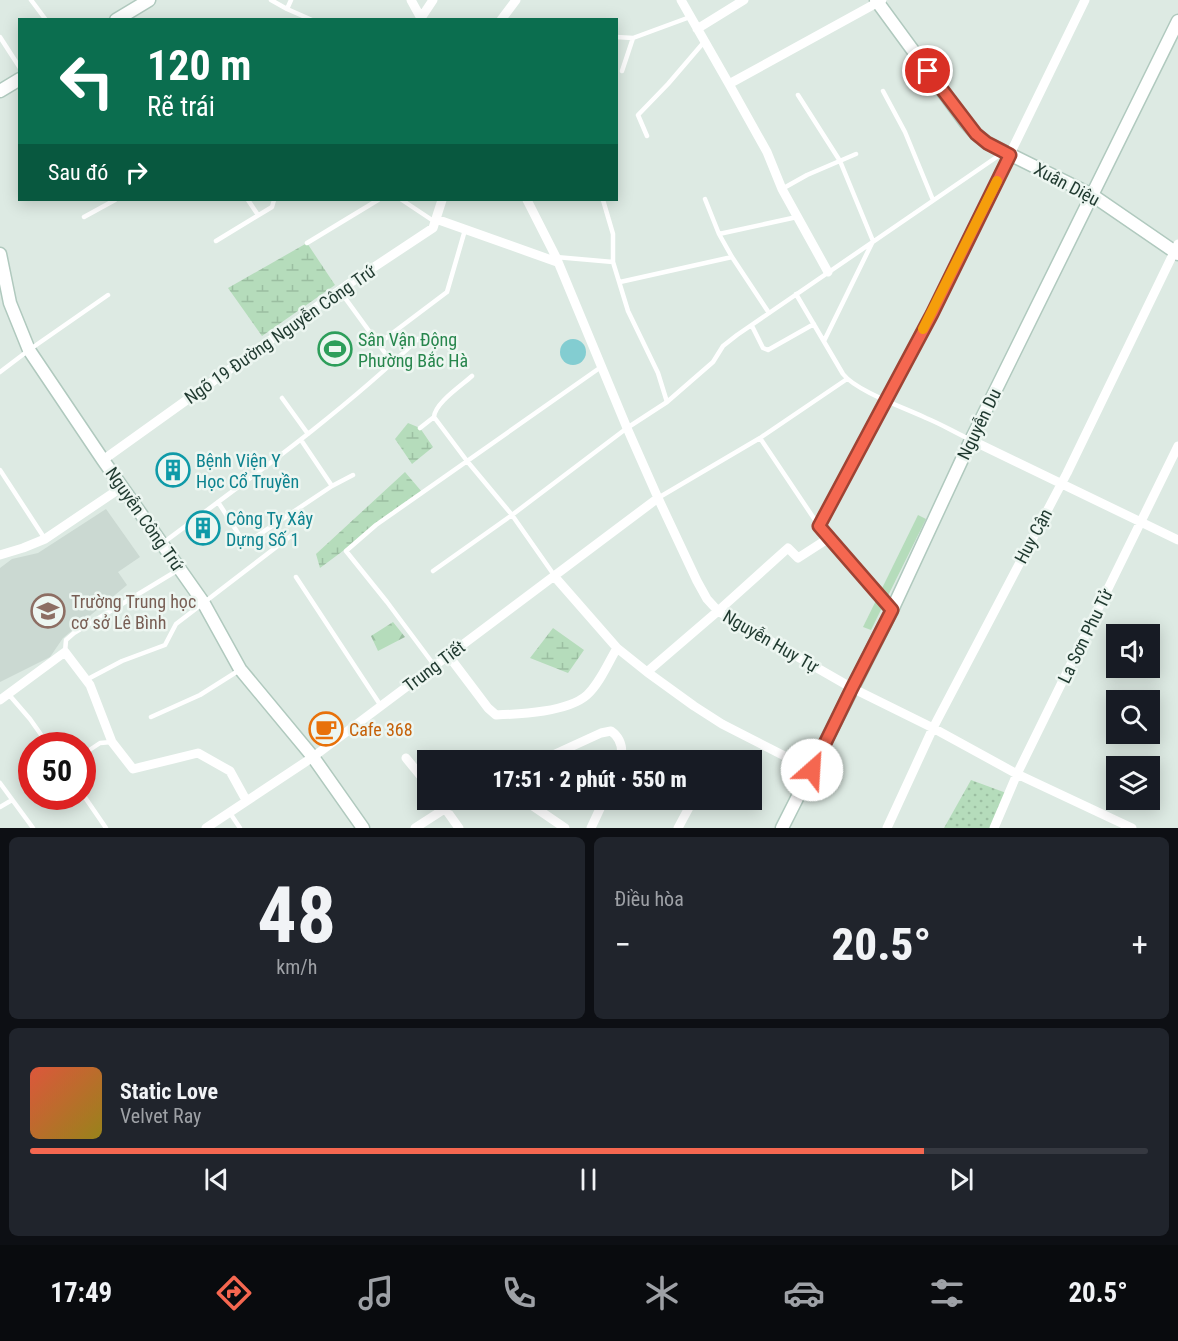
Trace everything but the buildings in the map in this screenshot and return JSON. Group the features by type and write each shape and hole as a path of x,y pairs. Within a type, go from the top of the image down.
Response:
{"main road":[{"path":"119,18 149,0"},
{"name":"Xuân Diệu","path":"878,1 976,134 1007,154 1092,195 1177,250"},
{"name":"Nguyễn Du","path":"782,828 892,610 971,440 1178,21"},
{"path":"0,91 18,80"},
{"name":"Nguyễn Công Trứ","path":"0,254 3,288 29,350 203,602 240,669 313,757 363,828"}],"street":[{"path":"411,0 420,18"},
{"path":"422,18 433,0"},
{"path":"502,18 516,0"},
{"path":"681,0 766,152 782,189 828,272"},
{"path":"697,28 744,0"},
{"path":"819,526 932,314 1007,154 1085,0"},
{"path":"729,84 878,1"},
{"path":"442,201 436,220 556,260"},
{"name":"Nguyễn Huy Tự","path":"527,201 556,260 658,498 697,581 707,599 718,612 852,688 933,728 1017,774 1132,828"},
{"name":"Ngõ 19 Đường Nguyễn Công Trứ","path":"103,460 340,291 433,228 436,220"},
{"name":"Huy Cận","path":"887,828 933,728 1061,484 1177,250"},
{"path":"971,440 1178,540"},
{"name":"La Sơn Phu Tử","path":"994,828 1017,774 1178,446"},
{"path":"0,555 45,539 122,487"},
{"name":"Trung Tiết","path":"206,828 313,757 658,498"},
{"path":"647,672 718,612 788,548 798,558 829,538"},
{"path":"554,576 617,648 647,672 722,724 812,770"},
{"path":"448,655 488,708 496,715 562,708 581,700 596,686 617,648"},
{"path":"3,698 65,652 90,685 112,742 133,769 198,753 230,771 246,800"},
{"path":"564,750 601,733 611,731 616,736 622,750"},
{"path":"406,758 417,772"},
{"path":"415,828 443,810"},
{"path":"447,810 459,828"},
{"path":"539,810 565,828"},
{"path":"591,828 599,810"},
{"path":"678,828 688,810"}],"lane":[{"path":"31,0 44,18"},
{"path":"271,0 307,18"},
{"path":"287,9 291,0"},
{"path":"618,37 633,38 690,17"},
{"path":"0,37 18,65"},
{"path":"622,71 633,38"},
{"path":"647,136 638,115 704,42"},
{"path":"883,92 904,132 933,200"},
{"path":"798,95 840,160 873,241 824,340"},
{"path":"782,189 807,175 856,154"},
{"path":"433,571 627,428 667,402 713,362 723,346 933,200 1007,154"},
{"path":"705,199 719,234 769,313"},
{"path":"84,218 113,201"},
{"path":"249,201 258,215"},
{"path":"216,241 272,207 274,201"},
{"path":"307,243 376,201"},
{"path":"404,201 436,220"},
{"path":"603,201 613,234 613,262 628,311 658,373 667,402"},
{"path":"719,234 797,217"},
{"path":"378,344 447,291 465,230"},
{"path":"620,282 732,257"},
{"path":"556,260 613,262"},
{"path":"340,291 393,364"},
{"path":"796,294 850,382 971,440"},
{"path":"0,372 108,295"},
{"path":"752,326 763,348 768,350 814,324"},
{"path":"162,544 301,440 393,364 418,339"},
{"path":"434,666 346,551 376,525 601,367"},
{"path":"420,428 434,417 435,410 440,404 472,376"},
{"path":"658,498 760,438 847,379"},
{"path":"282,398 308,434"},
{"path":"434,417 512,515 554,576"},
{"path":"760,438 819,526 892,610"},
{"path":"301,440 332,486"},
{"path":"0,470 45,539"},
{"path":"218,502 245,544 352,475"},
{"path":"86,680 122,661 165,645 176,624 292,535"},
{"path":"65,652 66,640 74,633 180,569"},
{"path":"296,577 381,705"},
{"path":"151,717 200,695 240,669"},
{"path":"3,698 11,697 39,732"},
{"path":"96,746 112,742"},
{"path":"0,783 33,828"},
{"path":"0,807 12,800"},
{"path":"94,810 106,828"},
{"path":"230,812 240,828"}],"shaded area":[{"name":"Trường Trung học cơ sở Lê Bình","path":"106,509 140,557 118,572 127,585 63,638 50,657 0,682 0,568 12,559 38,553"}],"green space":[{"path":"307,243 335,285 262,336 228,288"},
{"path":"408,423 420,428 433,447 412,464 395,439"},
{"path":"405,472 422,492 320,568 316,554"},
{"path":"918,515 926,519 871,630 863,627"},
{"path":"393,622 405,637 378,651 371,636"},
{"path":"553,628 584,650 568,673 530,658"},
{"path":"971,780 1009,794 993,828 944,828"}],"water":[{"path":"573,339 582,343 586,352 582,361 573,365 564,361 560,352 564,343"}],"slow traffic":[{"path":"923,329 997,181"}],"place":[{"name":"Sân Vận Động Phường Bắc Hà","path":"335,349"},
{"name":"Bệnh Viện Y Học Cổ Truyền","path":"173,470"},
{"name":"Công Ty Xây Dựng Số 1","path":"203,528"},
{"name":"Trường Trung học cơ sở Lê Bình","path":"48,611"},
{"name":"Cafe 368","path":"326,729"}],"route":[{"path":"812,770 892,610 819,526 932,314 1010,155 987,143 976,134 928,71"}]}
